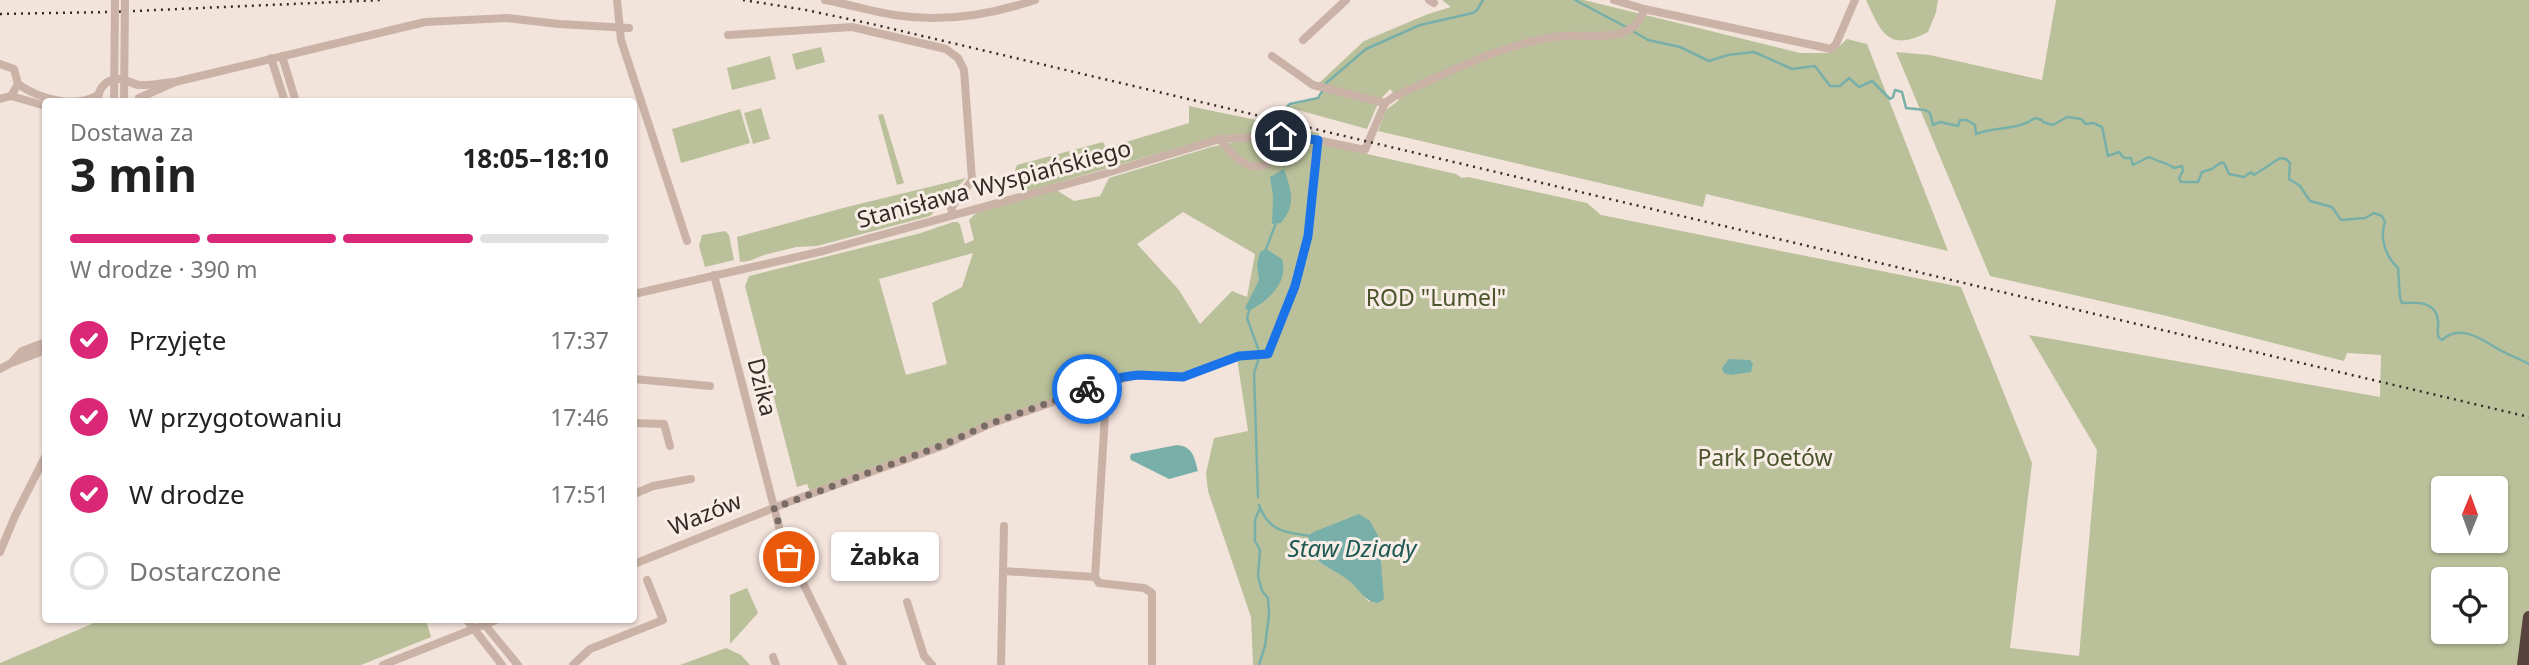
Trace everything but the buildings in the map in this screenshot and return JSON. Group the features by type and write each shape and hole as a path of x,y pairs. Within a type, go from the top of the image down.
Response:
{"highway":[{"path":"2523,665 2529,617"}],"street":[{"path":"114,98 115,0"},
{"path":"124,98 125,0"},
{"path":"617,0 619,27 638,93 687,241"},
{"path":"825,0 895,15 946,18 992,13 1035,0"},
{"path":"1303,40 1346,0"},
{"path":"1615,0 1644,9 1831,49 1836,44 1855,0"},
{"path":"1272,56 1307,81 1323,88 1385,103 1395,96 1489,56 1535,41 1562,36 1619,35 1636,26 1644,9"},
{"path":"98,98 102,87 112,80 122,79 136,85 175,82 410,25 447,20 506,18 629,28"},
{"path":"728,35 852,27 953,53 964,70 972,180 951,208 953,215"},
{"path":"282,56 295,98"},
{"path":"271,58 284,98"},
{"path":"0,64 14,69 18,84 35,94 50,98"},
{"path":"142,98 175,82"},
{"path":"11,96 18,84"},
{"path":"136,85 138,98"},
{"path":"0,99 11,96 42,105"},
{"name":"Stanisława Wyspiańskiego","path":"637,293 811,254 1220,139 1267,136 1318,140 1365,150 1385,103"},
{"path":"1220,139 1238,159 1251,167 1258,167 1266,165 1268,160 1267,136"},
{"name":"Wazów","path":"637,563 945,444 989,424 1107,383 1138,375 1183,377 1194,375 1230,358 1267,354 1295,286 1308,236 1318,140"},
{"name":"Dzika","path":"714,275 789,557 843,665"},
{"path":"32,346 42,338"},
{"path":"11,363 22,351 42,343"},
{"path":"0,369 42,351"},
{"path":"637,379 710,386"},
{"path":"1107,383 1095,577 1099,583 1144,588 1152,593 1152,665"},
{"path":"637,423 664,424 670,446"},
{"path":"0,552 42,463"},
{"path":"637,493 660,484 691,479"},
{"path":"1001,665 1004,527"},
{"path":"1003,571 1095,577"},
{"path":"573,665 590,649 663,620 647,580"},
{"path":"906,602 924,656 932,665"},
{"path":"469,623 502,665"},
{"path":"383,665 474,629 481,623"},
{"path":"483,623 518,665"}],"green space":[{"path":"1442,0 1584,0 1800,53 1832,53 1847,39 1867,44 1948,251 1706,194 1703,207 1378,131 1386,110 1399,100 1390,89 1379,101 1367,129 1287,107 1322,96 1318,84 1364,41 1451,7"},
{"path":"1866,0 1938,0 1928,32 1914,38 1895,40 1882,30"},
{"path":"2056,0 2529,0 2529,665 1253,665 1251,617 1208,491 1206,473 1214,438 1248,431 1237,358 1182,378 1124,376 950,443 810,491 807,484 797,487 745,286 749,276 921,233 953,222 960,225 965,244 974,240 969,220 976,213 1056,190 1074,201 1100,196 1109,178 1211,147 1239,141 1282,139 1314,142 1456,174 1462,178 1468,177 1587,203 1601,215 1961,287 2032,463 2010,648 2079,656 2097,450 2029,335 2380,397 2381,355 2347,353 2344,361 2167,316 1990,276 1896,52 1930,55 2042,80","holes":["1183,212 1255,254 1247,297 1232,291 1200,324 1179,290 1137,244","973,253 962,287 932,303 947,364 906,375 879,279","1324,530 1384,553 1369,602 1349,580 1314,557 1306,543 1311,533"]},
{"path":"821,47 825,62 796,70 792,54"},
{"path":"770,56 776,79 732,90 727,68"},
{"path":"1189,106 1319,133 1318,139 1215,137 1022,193 1015,170 1017,165 1103,142 1106,148 1189,123"},
{"path":"761,108 770,139 753,144 744,113"},
{"path":"740,109 750,143 681,163 672,129"},
{"path":"883,114 904,183 897,185 878,115"},
{"path":"966,178 930,216 817,246 796,247 740,262 737,237"},
{"path":"725,231 729,235 734,260 705,267 699,246 702,235"},
{"path":"747,588 758,613 730,644 730,595"},
{"path":"94,623 427,623 431,637 361,665 0,663"},
{"path":"726,648 741,655 750,665 680,665"}],"water":[{"path":"1284,169 1291,203 1281,223 1272,224 1273,196 1270,177"},
{"path":"1266,249 1282,259 1282,276 1270,296 1249,311 1245,308 1259,280 1257,264 1260,252"},
{"path":"1729,359 1750,360 1753,364 1751,372 1731,375 1724,373 1722,368"},
{"path":"1177,445 1190,450 1198,471 1169,479 1131,460 1130,457 1131,454"},
{"name":"Staw Dziady","path":"1359,514 1370,521 1383,545 1381,563 1384,599 1378,603 1369,600 1348,580 1314,557 1306,543 1311,533"}],"waterway":[{"path":"1325,84 1366,49 1420,25 1473,13 1483,0"},
{"path":"1575,0 1626,27"},
{"path":"1631,30 1648,40 1680,47 1709,61 1728,55 1754,52 1792,69 1815,66 1830,86 1840,86 1849,78 1859,87 1872,81 1890,99 1895,90 1902,92 1906,108 1930,113 1933,125 1940,122 1958,126 1960,120 1967,120 1975,125 1976,134 2014,127 2035,118 2042,120"},
{"path":"1282,111 1290,104 1318,98 1323,90"},
{"path":"2043,122 2053,125 2067,117 2081,119 2086,124 2093,123 2102,127 2108,156 2119,152 2124,158 2131,158 2133,165 2149,157 2174,168 2182,166 2183,171 2179,178 2181,182 2198,182 2202,172 2220,163 2224,163 2229,174 2244,177 2251,172 2254,175 2280,158 2286,159 2290,163 2289,179 2300,186 2310,201 2332,207 2341,220 2365,218 2374,213 2382,216 2385,222 2383,241 2387,253 2398,268 2402,303 2430,306 2438,321 2439,338 2442,340 2454,333 2468,334 2529,364"},
{"path":"1277,132 1278,126"},
{"path":"1266,249 1276,223"},
{"path":"1249,311 1247,318 1259,351"},
{"path":"1258,497 1254,373 1259,358"},
{"path":"1259,505 1273,526 1286,532 1310,536"},
{"path":"1259,665 1265,646 1269,615 1268,598 1262,591 1258,576 1260,550 1255,541 1255,520 1260,508"}],"railway":[{"path":"0,14 382,0"},
{"path":"743,0 872,24 2529,417"}],"way so far":[{"path":"789,557 774,508 945,444 972,430 1087,389"}],"place":[{"name":"Żabka","path":"789,557"}],"route":[{"path":"1087,389 1138,375 1194,375 1230,358 1268,354 1295,286 1308,236 1318,140 1281,136"}],"park label":[{"name":"ROD \"Lumel\"","path":"1436,298"},
{"name":"Park Poetów","path":"1765,458"}]}
